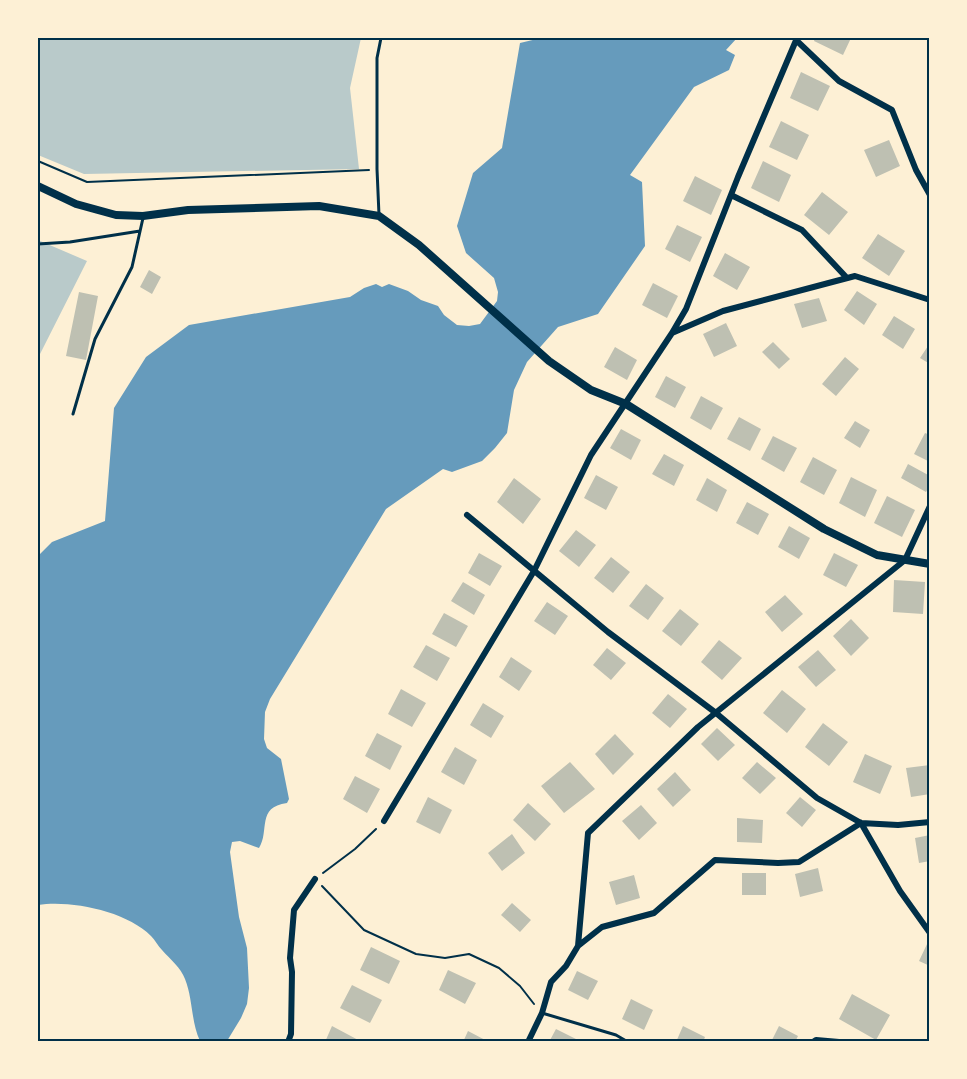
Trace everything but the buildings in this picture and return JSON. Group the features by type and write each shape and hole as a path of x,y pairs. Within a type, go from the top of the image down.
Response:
{"street":[{"path":"384,820 534,570 591,455 686,309 796,39 839,81 891,110 916,170 930,195"},
{"path":"38,186 76,204 116,215 143,216 188,210 319,206 379,216 418,245 549,361 591,390 626,404 824,529 877,555 930,564"},
{"path":"731,195 802,230 847,278"},
{"path":"672,333 723,311 855,276 930,300"},
{"path":"578,946 588,833 716,713 905,560 930,506"},
{"path":"467,515 609,632 716,713 817,798 861,823 898,825 930,822"},
{"path":"861,823 900,891 930,933"},
{"path":"528,1041 542,1013 550,982 566,966 578,946 602,927 654,913 715,860 799,862 861,823"},
{"path":"288,1041 291,1034 292,972 290,958 294,910 315,879"},
{"path":"813,1041 839,1041"}],"lane":[{"path":"379,216 377,58 381,38"},
{"path":"73,414 95,339 132,267 143,216"},
{"path":"38,243 70,242 140,231"},
{"path":"542,1013 616,1035 628,1041"}],"path":[{"path":"38,161 87,182 377,169"},
{"path":"384,820 355,849 315,879 364,930 416,954 445,958 469,954 479,958 499,968 513,980 542,1013"}],"shaded area":[{"path":"38,38 361,38 350,88 359,169 84,174 38,155"},
{"path":"38,240 87,261 38,358"}],"water":[{"path":"541,38 737,38 726,50 735,55 729,70 694,87 630,175 642,182 645,246 598,314 558,327 527,362 514,390 507,433 482,461 452,472 443,469 386,509 270,699 265,712 264,739 267,748 281,759 289,799 287,803 271,809 267,815 259,848 240,841 232,842 230,852 239,917 247,948 249,988 247,1004 227,1041 200,1041 188,987 183,975 151,936 127,920 98,909 66,904 38,905 38,556 52,542 105,521 114,408 146,357 189,325 350,297 376,284 382,287 389,284 438,306 444,315 457,325 480,324 497,301 498,292 494,278 466,253 457,226 473,173 502,148 520,43"}]}
